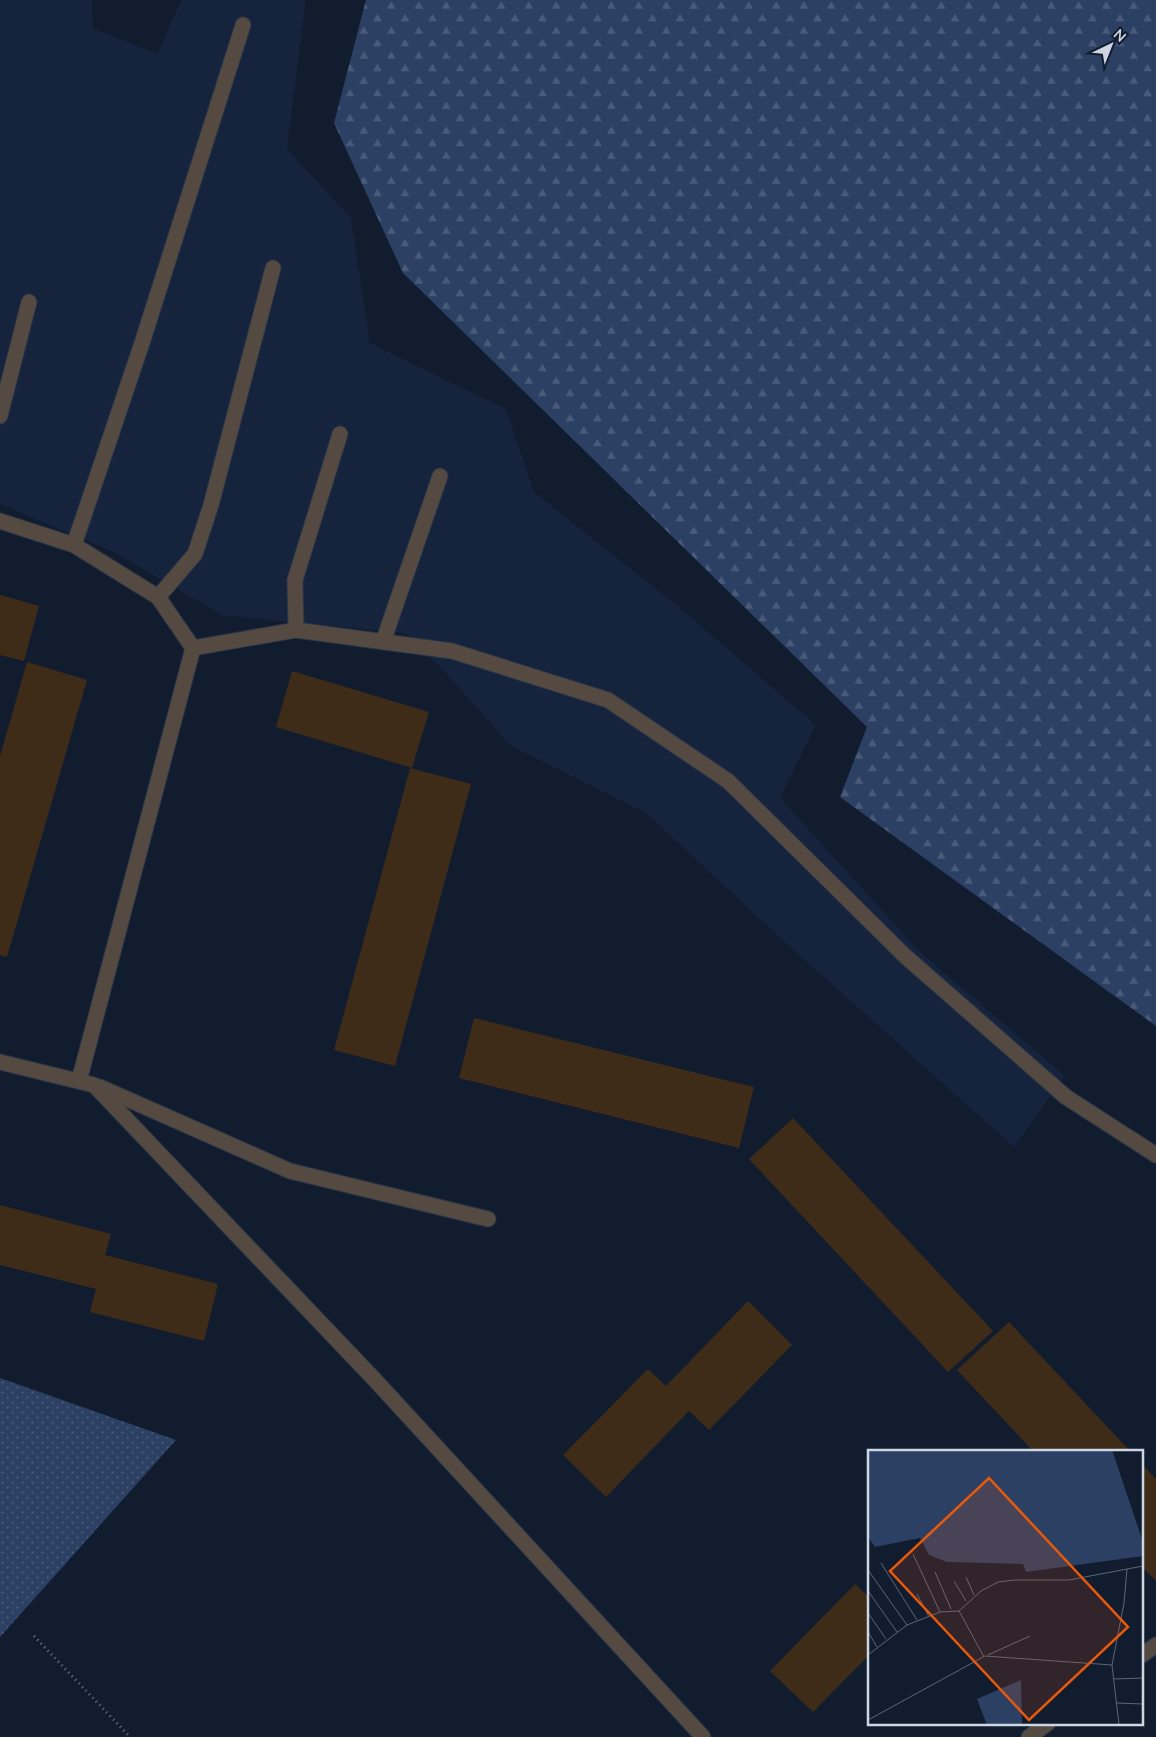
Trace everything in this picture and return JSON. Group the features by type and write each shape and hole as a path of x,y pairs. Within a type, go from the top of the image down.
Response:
{"street":[{"path":"74,545 142,343 243,25"},
{"path":"158,596 195,554 211,505 273,268"},
{"path":"0,416 28,302"},
{"path":"296,630 295,580 340,434"},
{"path":"383,642 440,476"},
{"path":"0,521 74,545 158,596 193,648 79,1081"},
{"path":"193,648 296,630 452,651 608,700 728,781 905,956 1066,1097 1156,1155"},
{"path":"0,1062 94,1085 290,1171 488,1219"},
{"path":"94,1085 375,1380 703,1737"},
{"path":"1144,1654 1156,1645"},
{"path":"1029,1737 1047,1724"}],"path":[{"path":"34,1636 130,1737"}],"shaded area":[{"path":"0,0 92,0 93,28 157,54 181,0 306,0 287,149 351,218 370,343 506,409 534,492 674,603 816,725 780,798 920,952 1065,1076 1014,1147 789,946 646,813 511,746 444,671 405,633 222,615 114,552 0,504"}],"green space":[{"path":"366,0 1156,0 1156,1026 840,797 867,727 403,273 334,123"},
{"path":"0,1378 176,1440 0,1637"}],"building":[{"path":"0,595 39,606 24,661 0,655"},
{"path":"27,662 87,680 7,957 0,955 0,756"},
{"path":"292,671 429,712 412,768 276,727"},
{"path":"410,768 471,784 395,1066 334,1050"},
{"path":"474,1018 754,1087 739,1148 459,1078"},
{"path":"793,1118 993,1331 948,1372 749,1159"},
{"path":"0,1205 111,1234 105,1255 218,1284 204,1341 90,1312 96,1289 0,1265"},
{"path":"748,1301 792,1345 709,1430 689,1411 606,1497 563,1455 648,1369 666,1386"},
{"path":"1009,1322 1129,1450 1032,1450 957,1370"},
{"path":"1144,1466 1156,1479 1156,1581 1144,1569"},
{"path":"855,1584 868,1596 868,1656 813,1712 770,1671"}]}
